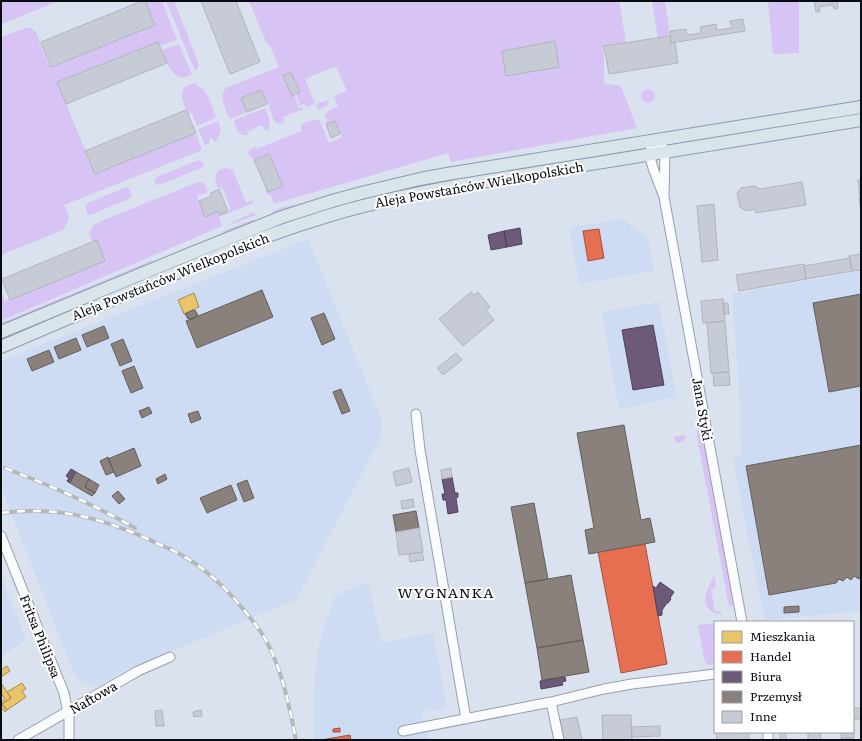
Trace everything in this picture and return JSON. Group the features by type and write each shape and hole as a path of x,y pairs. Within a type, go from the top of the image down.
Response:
{"main road":[{"name":"Aleja Powstańców Wielkopolskich","path":"1,332 244,231 332,201 385,187 433,177 861,107"},
{"name":"Aleja Powstańców Wielkopolskich","path":"1,347 250,243 316,219 382,201 429,191 861,120"}],"street":[{"path":"649,154 656,140 665,152"},
{"name":"Jana Styki","path":"664,196 665,152"},
{"name":"Jana Styki","path":"649,154 664,196 742,621"},
{"path":"416,414 420,450 466,719"},
{"name":"Fritsa Philipsa","path":"1,536 62,687 68,711 70,730 69,740"},
{"name":"Naftowa","path":"18,740 138,670 170,657"},
{"path":"403,731 551,702 604,689 632,684 714,674"},
{"path":"551,702 559,740"}],"shaded area":[{"path":"1,1 59,1 1,24"},
{"path":"142,1 162,1 177,40 160,46 158,42 57,82 95,174 196,133 202,150 64,205 69,217 63,230 1,255 1,37 26,28 31,28 36,32 49,65 151,24"},
{"path":"166,1 174,1 198,62 198,67 195,71"},
{"path":"249,1 619,1 626,43 604,46 604,83 621,86 637,128 451,162 448,153 274,204 270,194 268,195 265,190 279,184 268,155 254,160 248,154 249,150 255,147 256,149 302,131 302,124 314,119 320,121 329,143 342,137 335,121 328,124 324,115 333,108 338,107 334,96 347,91 336,66 305,79 315,104 306,107 304,104 300,105 296,94 300,92 290,72 283,75 299,108 302,107 303,109 283,117 284,122 278,124 274,121 261,90 241,98 247,112 230,119 223,99 226,88 279,67 270,46 267,44"},
{"path":"652,1 665,1 670,36 658,38"},
{"path":"768,1 799,1 799,53 773,54"},
{"path":"179,44 192,74 186,77 177,76 173,73 162,50"},
{"path":"196,83 207,95 216,117 197,126 192,113 188,114 182,96 183,89 186,86"},
{"path":"645,89 651,89 655,93 655,99 651,103 645,103 641,99 641,93"},
{"path":"327,100 329,102 327,106 318,110 316,104"},
{"path":"265,108 270,122 267,131 262,125 247,132 248,135 242,135 237,129 234,120"},
{"path":"218,121 220,127 219,137 215,142 212,138 209,139 210,143 205,145 198,129"},
{"path":"639,148 640,150 281,226 280,223 317,210 396,190 477,174"},
{"path":"199,160 204,164 203,167 159,185 155,184 154,181 157,177"},
{"path":"227,168 233,170 246,203 252,200 253,203 219,217 222,226 1,321 1,292 5,301 100,261 89,234 93,226 101,221 198,182 204,184 208,192 197,196 205,216 218,211 220,215 231,210 223,189 217,187 215,180 217,172"},
{"path":"126,187 130,190 132,195 129,199 88,215 85,206 88,203"},
{"path":"307,203 275,214 271,212 282,207"},
{"path":"253,212 257,215 228,225"},
{"path":"255,219 243,227 218,233"},
{"path":"622,219 648,238 654,271 579,284 569,228"},
{"path":"308,239 381,418 381,437 296,600 126,670 96,687 76,678 1,487 1,361"},
{"path":"153,260 154,263 1,328 1,323"},
{"path":"861,271 861,611 765,620 733,458 741,456 740,405 732,294"},
{"path":"143,280 144,281 1,341 1,337"},
{"path":"659,302 676,397 619,409 602,312"},
{"path":"699,428 702,430 734,602 731,607 729,606 697,437 697,431"},
{"path":"685,435 685,439 683,441 677,443 674,440 674,437"},
{"path":"1,576 26,640 1,656"},
{"path":"714,576 716,585 711,589 715,611 719,611 722,614 710,610 705,602 706,593"},
{"path":"368,582 382,643 433,633 447,708 422,712 429,740 314,740 313,700 318,650 326,621 335,595"},
{"path":"714,623 714,664 707,664 704,659 698,625"}],"building: Mieszkania":[{"path":"194,293 199,307 184,314 178,300"},
{"path":"7,666 10,671 1,677 1,670"},
{"path":"1,683 11,698 2,704 7,710 5,712 1,707 1,702 5,699 1,693"},
{"path":"22,683 26,689 22,691 26,697 7,710 2,704 11,698 7,692"}],"building: Handel":[{"path":"599,229 604,258 588,261 583,231"},
{"path":"645,544 667,664 621,673 598,552"},
{"path":"340,728 340,732 333,732 333,729"},
{"path":"350,735 351,740 321,740"}],"building: Biura":[{"path":"520,228 522,244 507,247 504,231"},
{"path":"504,231 507,247 491,250 488,235"},
{"path":"653,325 664,385 633,390 622,330"},
{"path":"71,469 76,472 70,483 67,481 69,478 66,476"},
{"path":"452,477 455,493 458,493 458,497 456,498 458,512 448,514 446,500 443,500 442,494 445,494 442,479"},
{"path":"660,582 674,592 670,598 671,599 662,610 662,615 658,616 653,586 656,588"},
{"path":"565,677 566,681 562,682 563,685 541,689 540,681"}],"building: Przemysł":[{"path":"262,290 273,317 197,348 186,321"},
{"path":"861,294 861,386 829,392 813,303"},
{"path":"195,310 198,315 190,320 185,314"},
{"path":"324,313 335,339 322,345 311,318"},
{"path":"104,326 109,338 87,347 82,335"},
{"path":"76,338 81,350 59,359 54,347"},
{"path":"123,339 132,361 120,366 111,344"},
{"path":"49,350 54,362 32,371 27,359"},
{"path":"134,366 143,388 131,393 122,371"},
{"path":"341,389 350,411 342,414 333,392"},
{"path":"149,407 152,413 142,418 139,411"},
{"path":"198,411 201,419 191,423 188,414"},
{"path":"624,425 641,520 650,518 655,542 589,554 585,530 594,528 577,433"},
{"path":"861,445 861,575 859,579 854,576 851,580 847,577 843,581 839,579 836,583 769,595 746,466"},
{"path":"134,448 141,466 116,477 108,459"},
{"path":"108,457 114,472 106,475 100,461"},
{"path":"76,472 89,479 85,487 95,493 92,496 70,483"},
{"path":"165,474 167,479 158,484 156,479"},
{"path":"89,479 99,485 95,493 85,487"},
{"path":"247,480 254,498 244,502 237,484"},
{"path":"231,485 237,500 207,513 200,498"},
{"path":"118,491 125,499 119,504 112,496"},
{"path":"534,503 548,579 525,583 511,507"},
{"path":"416,511 419,528 396,532 393,515"},
{"path":"571,575 583,640 537,648 525,583"},
{"path":"799,606 799,612 784,613 784,607"},
{"path":"583,640 589,672 542,680 537,648"}],"building: Inne":[{"path":"145,1 155,25 51,67 41,42"},
{"path":"201,1 236,1 260,62 230,74"},
{"path":"814,1 837,1 838,8 834,9 833,5 819,7 820,11 816,12"},
{"path":"743,19 745,31 671,43 670,31 686,29 687,35 701,33 700,27 716,24 717,30 732,28 730,21"},
{"path":"670,36 671,43 675,42 678,63 609,74 604,46"},
{"path":"555,41 559,67 506,76 502,51"},
{"path":"158,42 167,63 66,104 57,82"},
{"path":"291,72 300,92 292,96 283,75"},
{"path":"261,90 267,104 247,112 241,98"},
{"path":"186,110 196,133 95,174 85,151"},
{"path":"335,121 340,134 331,138 326,124"},
{"path":"269,154 283,186 268,192 254,160"},
{"path":"858,180 861,180 861,198 860,198"},
{"path":"802,182 806,205 756,213 755,209 746,211 740,207 737,193 741,188 755,186 760,189"},
{"path":"219,189 228,211 220,215 218,211 205,217 199,201 211,196 211,193"},
{"path":"859,198 861,198 861,212"},
{"path":"714,204 718,260 702,262 697,206"},
{"path":"97,240 105,261 10,300 2,279"},
{"path":"861,254 861,270 852,271 849,256"},
{"path":"850,258 852,271 806,279 804,266"},
{"path":"804,264 806,279 739,291 736,275"},
{"path":"471,292 474,295 478,292 490,307 486,310 494,320 463,346 439,319"},
{"path":"723,299 725,321 703,323 701,301"},
{"path":"723,303 728,303 729,314 724,314"},
{"path":"725,321 729,372 711,373 707,323"},
{"path":"456,353 462,360 443,375 437,368"},
{"path":"729,372 730,385 714,386 713,373"},
{"path":"409,468 412,482 396,486 393,472"},
{"path":"451,468 452,477 442,479 441,470"},
{"path":"413,499 414,507 402,509 401,501"},
{"path":"419,528 423,552 399,555 396,532"},
{"path":"422,552 424,560 410,562 409,554"},
{"path":"854,708 861,708 861,719 854,719"},
{"path":"162,710 164,726 156,726 155,711"},
{"path":"201,710 202,716 194,717 193,712"},
{"path":"602,715 631,715 632,740 603,740"},
{"path":"577,717 582,740 564,740 560,720"},
{"path":"660,726 660,736 632,737 631,727"},
{"path":"716,733 749,733 749,740 717,740"},
{"path":"780,733 786,733 786,740 780,740"},
{"path":"808,733 820,733 821,740 808,740"},
{"path":"841,733 854,733 854,738 841,738"},
{"path":"841,738 852,738 852,740 841,740"}],"railway":[{"path":"5,468 71,495 135,528"},
{"path":"1,513 21,511 58,512 94,519 130,531 170,549 205,571 237,602 264,637 276,661 288,700 296,740"}],"district":[{"name":"WYGNANKA","path":"446,592"}]}
